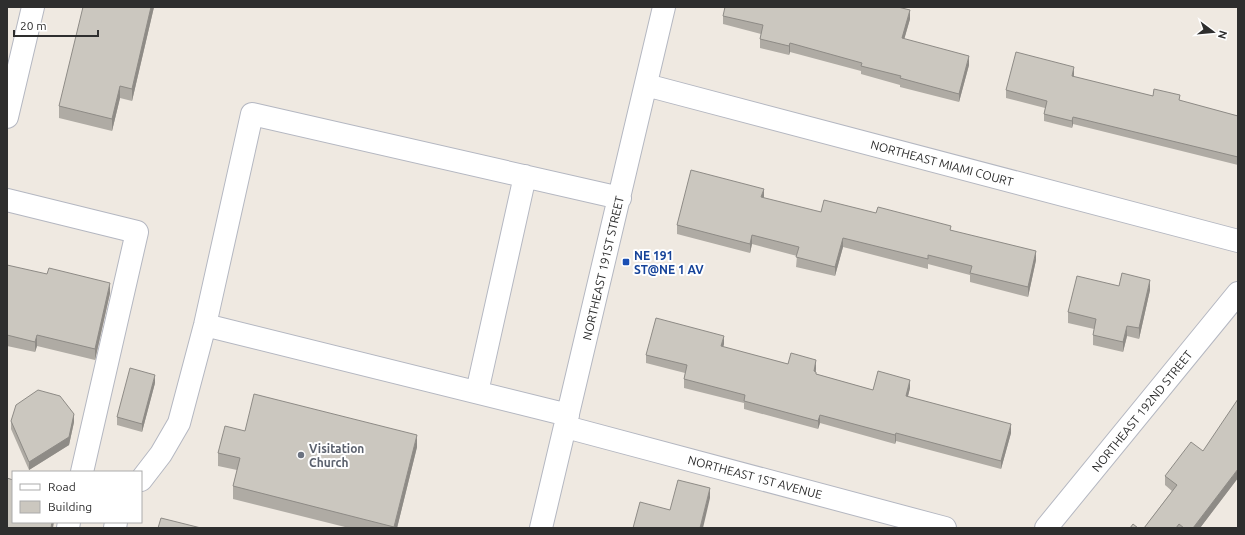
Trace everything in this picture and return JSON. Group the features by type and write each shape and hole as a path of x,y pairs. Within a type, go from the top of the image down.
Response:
{"street":[{"path":"7,117 33,7"},
{"name":"NORTHEAST 191ST STREET","path":"541,528 664,7"},
{"name":"NORTHEAST MIAMI COURT","path":"646,85 1238,241"},
{"path":"142,479 161,454 179,423 205,325 252,114 620,198"},
{"path":"477,392 525,176"},
{"path":"7,200 137,232 82,471"},
{"name":"NORTHEAST 192ND STREET","path":"1046,528 1238,293"},
{"name":"NORTHEAST 1ST AVENUE","path":"205,325 477,392 567,421 945,528"}],"building":[{"path":"83,7 151,7 132,89 120,86 112,119 59,106"},
{"path":"725,7 898,7 910,10 902,38 969,56 959,94 900,78 901,76 861,66 862,63 790,43 789,46 760,39 763,25 723,16"},
{"path":"1016,52 1074,67 1072,76 1153,96 1154,89 1180,95 1179,100 1238,116 1238,157 1073,117 1072,121 1044,114 1047,101 1006,90"},
{"path":"691,170 764,189 761,197 821,212 824,200 876,213 878,207 951,226 950,230 1036,251 1028,287 970,273 972,266 928,255 928,259 843,238 835,267 796,257 799,247 752,235 750,244 677,225"},
{"path":"7,265 47,274 49,268 110,283 95,349 37,335 35,342 7,335"},
{"path":"1122,273 1150,280 1139,328 1127,326 1123,342 1093,335 1096,319 1068,312 1077,276 1119,286"},
{"path":"656,318 724,336 721,346 788,364 791,353 816,360 814,371 816,374 873,390 878,371 910,380 906,396 1011,424 1001,461 896,433 895,435 820,415 818,421 744,401 745,395 684,379 687,365 646,355"},
{"path":"130,368 155,375 142,424 117,417"},
{"path":"38,390 60,396 74,414 69,437 29,462 11,421 16,405"},
{"path":"254,394 417,435 394,527 233,486 240,458 218,453 225,426 245,431"},
{"path":"1238,399 1238,469 1193,528 1184,528 1179,524 1176,528 1144,528 1177,485 1165,476 1191,442 1203,451"},
{"path":"7,478 12,480 12,523 52,523 51,528 7,528"},
{"path":"678,480 710,488 700,528 633,528 640,502 670,510"},
{"path":"161,518 201,528 158,528"},
{"path":"1133,524 1138,528 1130,528"}],"place":[{"name":"NE 191 ST@NE 1 AV","path":"626,262"},
{"name":"Visitation Church","path":"301,455"}]}
